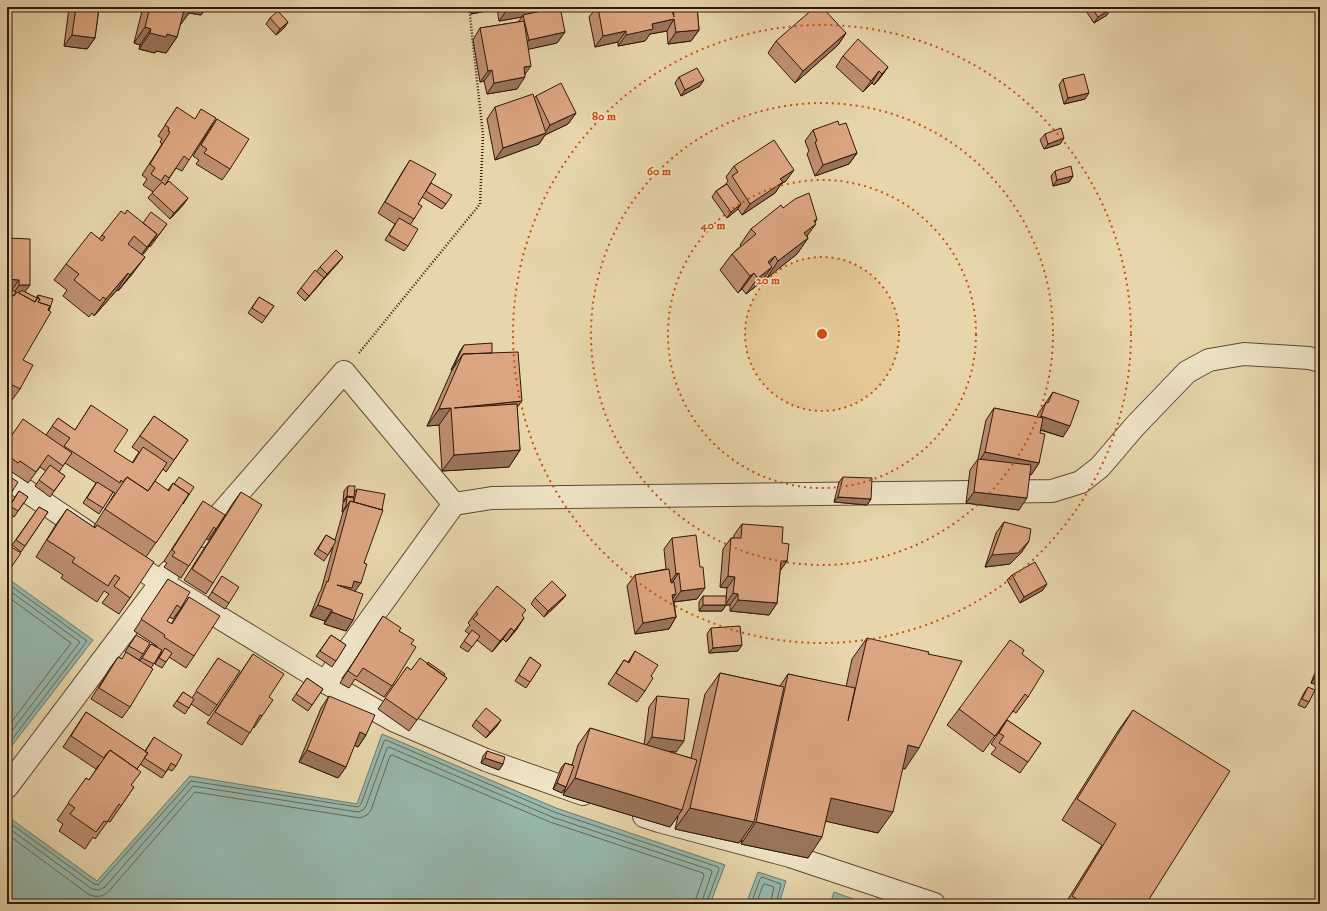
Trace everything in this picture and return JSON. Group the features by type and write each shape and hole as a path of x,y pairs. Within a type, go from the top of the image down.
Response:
{"street":[{"path":"325,682 454,504 492,498 1052,491 1081,482 1100,468 1135,426 1187,372 1209,360 1244,354 1309,358 1320,361"},
{"path":"7,787 161,582 344,372 454,504"},
{"path":"7,478 161,582 325,682 395,721 486,760 599,800"},
{"path":"629,811 659,821 790,856 934,904"}],"path":[{"path":"344,372 480,204 483,135 469,7"}],"water":[{"path":"7,578 93,640 7,752"},
{"path":"382,734 556,808 725,865 710,904 7,904 7,816 97,881 190,776 357,804"},
{"path":"758,872 786,881 779,904 746,904"},
{"path":"834,892 867,904 830,904"}],"building":[{"path":"76,7 99,7 95,38 72,35"},
{"path":"150,7 191,7 190,12 184,10 177,37 167,34 166,37 150,33 151,29 145,27"},
{"path":"560,7 565,32 529,40 523,15"},
{"path":"598,7 671,7 674,17 673,7 697,7 699,30 676,32 674,19 652,24 653,29 626,35 626,31 603,36"},
{"path":"815,7 822,7 846,33 803,71 776,41"},
{"path":"1091,7 1109,7 1111,9 1098,17"},
{"path":"278,11 288,22 280,29 270,18"},
{"path":"524,21 531,66 524,67 525,77 494,83 492,70 488,71 480,28"},
{"path":"858,39 888,67 882,74 879,71 871,81 843,56"},
{"path":"697,68 704,80 685,90 679,77"},
{"path":"1084,74 1089,93 1068,98 1063,79"},
{"path":"561,83 576,113 550,125 536,96"},
{"path":"533,94 546,133 503,148 495,107"},
{"path":"177,107 195,119 201,109 216,118 189,160 184,156 169,178 165,175 161,181 151,174 155,168 150,164 170,132 168,131 169,128 165,125"},
{"path":"217,119 249,139 230,169 204,153 207,149 201,145"},
{"path":"838,121 839,125 846,123 857,153 823,165 815,142 817,141 813,130"},
{"path":"1061,128 1064,138 1048,144 1045,134"},
{"path":"774,140 794,170 780,179 783,182 750,204 732,176 738,172 734,166"},
{"path":"410,160 436,174 418,204 422,206 414,219 385,202"},
{"path":"1071,166 1073,176 1057,180 1055,171"},
{"path":"169,181 188,198 174,213 152,193 162,182 165,185"},
{"path":"431,183 452,195 446,204 426,191"},
{"path":"727,184 741,204 731,212 716,191"},
{"path":"809,193 817,219 814,221 816,224 804,233 808,238 778,261 775,256 768,262 772,267 758,278 754,273 750,276 732,254 756,234 751,229 781,205 783,208 795,199"},
{"path":"8,210 9,224 7,224"},
{"path":"127,210 157,234 147,247 134,236 128,244 145,257 130,275 128,273 106,299 103,297 100,301 74,280 79,274 66,264 91,232 102,241 105,237 102,235 121,211 125,214"},
{"path":"151,212 167,224 154,241 157,234 143,223"},
{"path":"399,218 418,229 408,246 389,235"},
{"path":"8,238 30,239 30,285 19,285 19,280 7,279"},
{"path":"336,250 343,257 327,274 320,267"},
{"path":"315,270 324,278 309,296 301,288"},
{"path":"7,288 16,292 13,296 7,293"},
{"path":"20,291 37,298 35,302 19,293"},
{"path":"17,292 35,302 38,298 40,299 38,302 50,306 48,310 51,312 23,360 33,365 20,389 7,382 7,293 14,296"},
{"path":"38,295 53,299 49,311 50,306 38,302 40,299 38,298"},
{"path":"259,297 274,306 266,317 252,308"},
{"path":"492,343 492,353 463,354 455,364 464,345"},
{"path":"518,352 522,401 454,408 517,404 520,450 454,455 451,408 439,409 463,354"},
{"path":"1053,392 1079,401 1070,426 1041,416 1046,402 1048,403"},
{"path":"91,405 128,430 114,451 133,463 143,447 167,463 148,491 127,477 123,482 121,480 120,483 64,446 70,438 52,426 58,418 75,430"},
{"path":"994,408 1043,418 1040,433 1045,434 1039,463 985,452"},
{"path":"154,416 188,440 174,460 140,436"},
{"path":"23,419 72,453 63,466 48,455 36,472 20,461 18,463 7,455 7,442"},
{"path":"978,459 1031,465 1027,498 974,492"},
{"path":"50,465 65,476 54,491 39,480"},
{"path":"7,475 18,482 7,500"},
{"path":"127,477 148,491 155,481 169,491 173,483 189,494 156,543 105,509"},
{"path":"179,477 194,487 183,504 189,494 174,484"},
{"path":"843,477 872,478 871,499 838,497"},
{"path":"97,482 113,492 103,508 87,498"},
{"path":"348,486 355,486 354,497 347,496"},
{"path":"357,489 385,494 382,510 354,502"},
{"path":"19,491 28,497 18,511 10,506"},
{"path":"241,492 262,505 213,583 192,569"},
{"path":"347,497 354,498 353,502 350,501 346,506"},
{"path":"203,501 225,515 216,529 214,527 189,566 172,556 175,552 172,550"},
{"path":"350,501 383,510 364,563 367,564 361,583 354,581 352,588 337,585 363,594 353,620 318,605 327,581 328,582"},
{"path":"39,507 48,512 25,546 16,540"},
{"path":"67,509 95,528 97,525 154,562 130,598 114,586 120,578 115,575 108,586 72,562 75,558 47,540"},
{"path":"1004,522 1031,529 1029,541 1018,553 992,555"},
{"path":"742,524 783,527 782,543 789,544 787,561 781,561 777,603 738,600 738,594 733,593 735,577 728,576 731,538 741,538"},
{"path":"326,535 336,541 328,555 318,549"},
{"path":"696,535 700,567 703,567 705,588 681,591 679,573 676,574 672,538"},
{"path":"11,547 21,553 8,572 7,554"},
{"path":"1035,562 1047,584 1024,597 1012,575"},
{"path":"669,569 671,583 674,582 676,594 672,595 676,617 643,623 635,575"},
{"path":"222,576 239,587 229,603 212,592"},
{"path":"168,579 190,592 181,608 177,605 167,621 172,624 189,597 220,616 194,656 164,637 165,635 141,619"},
{"path":"552,581 566,595 548,611 535,598"},
{"path":"497,586 526,610 522,615 524,618 514,631 511,628 500,641 473,619 478,614 476,612"},
{"path":"703,596 726,596 726,605 703,605"},
{"path":"383,616 401,628 399,631 414,640 411,644 416,647 392,686 363,668 357,677 348,671"},
{"path":"740,626 742,645 713,648 711,628"},
{"path":"472,630 480,636 472,647 464,641"},
{"path":"136,635 150,643 143,654 129,646"},
{"path":"331,635 346,645 336,661 320,651"},
{"path":"867,638 962,661 919,748 908,745 893,812 831,798 822,837 756,822 788,674 855,688 848,721"},
{"path":"1010,640 1024,650 1022,654 1044,671 1028,697 1025,694 995,736 959,709"},
{"path":"151,644 162,650 154,664 142,658"},
{"path":"165,648 172,653 166,662 159,658"},
{"path":"635,651 658,665 651,676 653,678 645,691 616,673 624,660 629,663"},
{"path":"126,652 153,669 130,707 99,688 118,657 122,659"},
{"path":"253,654 284,674 269,697 273,700 262,716 260,715 250,733 215,712"},
{"path":"530,657 541,665 530,682 519,675"},
{"path":"218,658 240,671 217,705 196,691"},
{"path":"420,658 447,678 417,720 385,698 407,667 411,670"},
{"path":"428,662 445,674 444,676 427,664"},
{"path":"1318,669 1320,670 1320,679 1315,677"},
{"path":"720,673 784,687 754,822 690,808"},
{"path":"307,678 323,689 312,705 296,694"},
{"path":"1308,687 1315,690 1309,702 1302,699"},
{"path":"183,692 194,699 189,708 177,701"},
{"path":"329,696 375,715 366,735 360,732 346,767 307,750"},
{"path":"657,696 689,699 684,741 652,737"},
{"path":"486,708 501,720 490,732 476,720"},
{"path":"1133,710 1230,771 1146,904 1085,904 1072,896 1116,824 1077,799"},
{"path":"86,712 148,753 137,769 110,750 104,758 71,736"},
{"path":"1007,720 1041,743 1028,762 999,743 1004,736 999,733"},
{"path":"590,728 697,760 682,810 575,778"},
{"path":"154,737 182,755 176,766 171,763 166,772 144,758 148,753 145,752"},
{"path":"110,750 141,772 131,785 134,787 121,806 119,804 107,822 104,821 96,832 70,814 75,808 68,803 86,778 89,780"},
{"path":"487,751 505,757 503,764 485,758"},
{"path":"565,763 574,766 566,787 557,783"}]}
